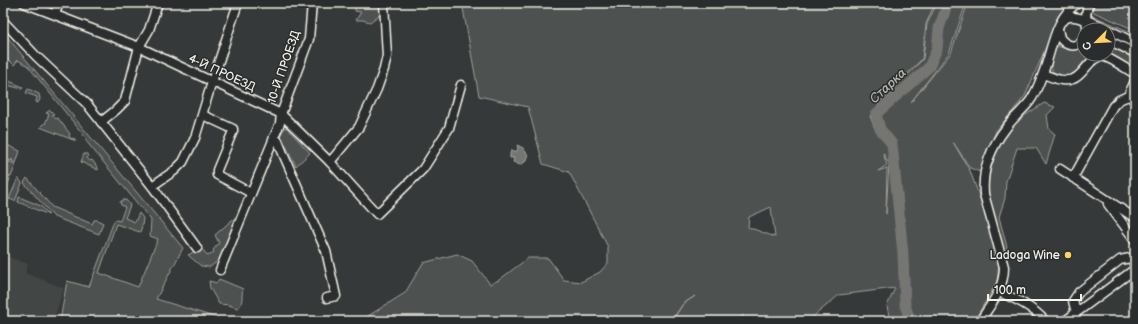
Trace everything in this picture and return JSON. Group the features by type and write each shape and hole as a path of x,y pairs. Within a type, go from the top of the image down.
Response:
{"street":[{"name":"4-Й ПРОЕЗД","path":"24,3 139,47 281,114 330,162 377,214 423,169 428,162 449,128 461,85"},
{"path":"55,14 59,3"},
{"path":"101,122 125,101 139,47 149,30 158,3"},
{"path":"152,186 174,171 183,162 195,138 238,3"},
{"name":"10-Й ПРОЕЗД","path":"220,270 280,123 281,114 309,39 312,3"},
{"path":"330,162 360,127 379,82 387,56 384,3"},
{"path":"980,321 999,292 1004,277 1004,267 984,194 984,171 989,156 998,140 1006,128 1031,99 1043,74 1060,25 1070,9 1078,3"},
{"path":"1085,22 1086,12 1090,3"},
{"path":"1063,42 1059,36 1060,25 1069,17 1075,17 1082,22"},
{"path":"3,21 36,56 87,104 152,186 197,248"},
{"path":"1116,36 1135,43"},
{"path":"1052,45 1057,42 1063,42 1073,46 1076,45"},
{"path":"1116,44 1135,53"},
{"path":"1043,74 1060,80 1072,79 1080,75 1090,62 1098,58 1105,58 1135,74"},
{"path":"1073,178 1113,106 1119,100 1131,98 1135,81"},
{"path":"205,116 233,129 216,170 217,175 251,193"},
{"path":"274,137 280,144 326,251 336,296 327,298"},
{"path":"1060,169 1135,218"},
{"path":"1105,199 1135,240"},
{"path":"1076,313 1073,300 1079,292 1120,260 1130,258 1135,264"},
{"path":"1065,321 1135,269"},
{"path":"999,292 1012,297 1034,310 1045,321"}],"shaded area":[{"path":"355,3 382,4 382,13 370,22 356,20 361,12 355,11"},
{"path":"462,3 935,3 926,24 922,59 881,101 870,116 875,129 871,116 882,102 923,59 927,24 937,3 966,3 949,53 911,102 951,53 968,3 1075,3 1061,12 1025,96 996,131 980,172 970,168 953,142 970,171 981,201 999,263 997,282 974,321 890,321 887,306 895,288 839,295 808,321 737,321 744,315 736,321 672,321 683,304 671,321 360,321 405,293 423,263 457,254 472,261 490,284 499,280 528,258 548,258 564,280 581,282 600,272 608,263 608,247 569,172 543,164 528,107 479,96","holes":["883,153 889,164 886,214 887,168 878,171 887,165","771,207 775,237 748,227 749,217"]},
{"path":"1092,6 1130,7 1135,11 1135,30 1089,10"},
{"path":"1089,14 1107,22 1099,22 1091,18"},
{"path":"1116,26 1135,34 1135,39 1116,30"},
{"path":"3,32 183,248 156,299 227,321 60,321 67,281 89,287 114,221 120,221 125,207 121,205 120,202 126,200 130,205 125,218 135,222 139,213 143,218 142,226 140,232 116,224 99,273 138,287 158,239 150,236 151,220 86,141 86,138 28,66 18,60 14,65 3,54"},
{"path":"1058,46 1076,49 1076,62 1084,62 1074,75 1059,75 1052,70 1051,61 1054,48"},
{"path":"1116,49 1135,58 1135,68 1116,58"},
{"path":"9,81 23,87 22,89 7,85 3,91 3,83"},
{"path":"28,89 39,94 40,99 38,103 36,102 37,97 26,93"},
{"path":"1044,103 1055,107 1047,115 1049,129 1055,134 1046,164 1036,148 1017,148 1006,181 1005,198 999,217 1008,251 1006,257 990,208 988,185 991,168 1001,142 1010,129 1022,118"},
{"path":"50,110 54,114 52,115 56,119 58,118 70,134 69,136 72,139 74,138 76,141 40,127 45,124 49,114 46,113"},
{"path":"286,127 310,153 296,166 280,134"},
{"path":"5,144 20,151 16,163 12,161 12,159 11,161 3,158"},
{"path":"517,145 523,148 528,155 525,162 520,165 513,162 514,158 510,158 511,151 517,151"},
{"path":"84,154 87,154 87,158 90,161 92,160 98,170 81,162"},
{"path":"3,160 16,164 11,177 3,174"},
{"path":"3,177 10,179 3,193"},
{"path":"18,178 22,183 15,201 9,199"},
{"path":"27,178 52,207 92,224 94,220 103,223 99,234 54,217 24,183"},
{"path":"19,197 41,206 49,215 18,202"},
{"path":"240,213 223,257 210,267 201,266 188,255 201,248 208,256 214,252 213,250 219,243 215,235"},
{"path":"3,255 28,264 25,273 64,288 53,321 3,321"},
{"path":"219,279 243,289 241,305 239,307 237,308 219,304 210,288 209,281 217,283"}],"waterway":[{"name":"Старка","path":"912,321 905,305 903,254 892,144 880,129 876,114 929,67 937,49 939,28 948,3"}],"place":[{"name":"Ladoga Wine","path":"1068,255"}]}
